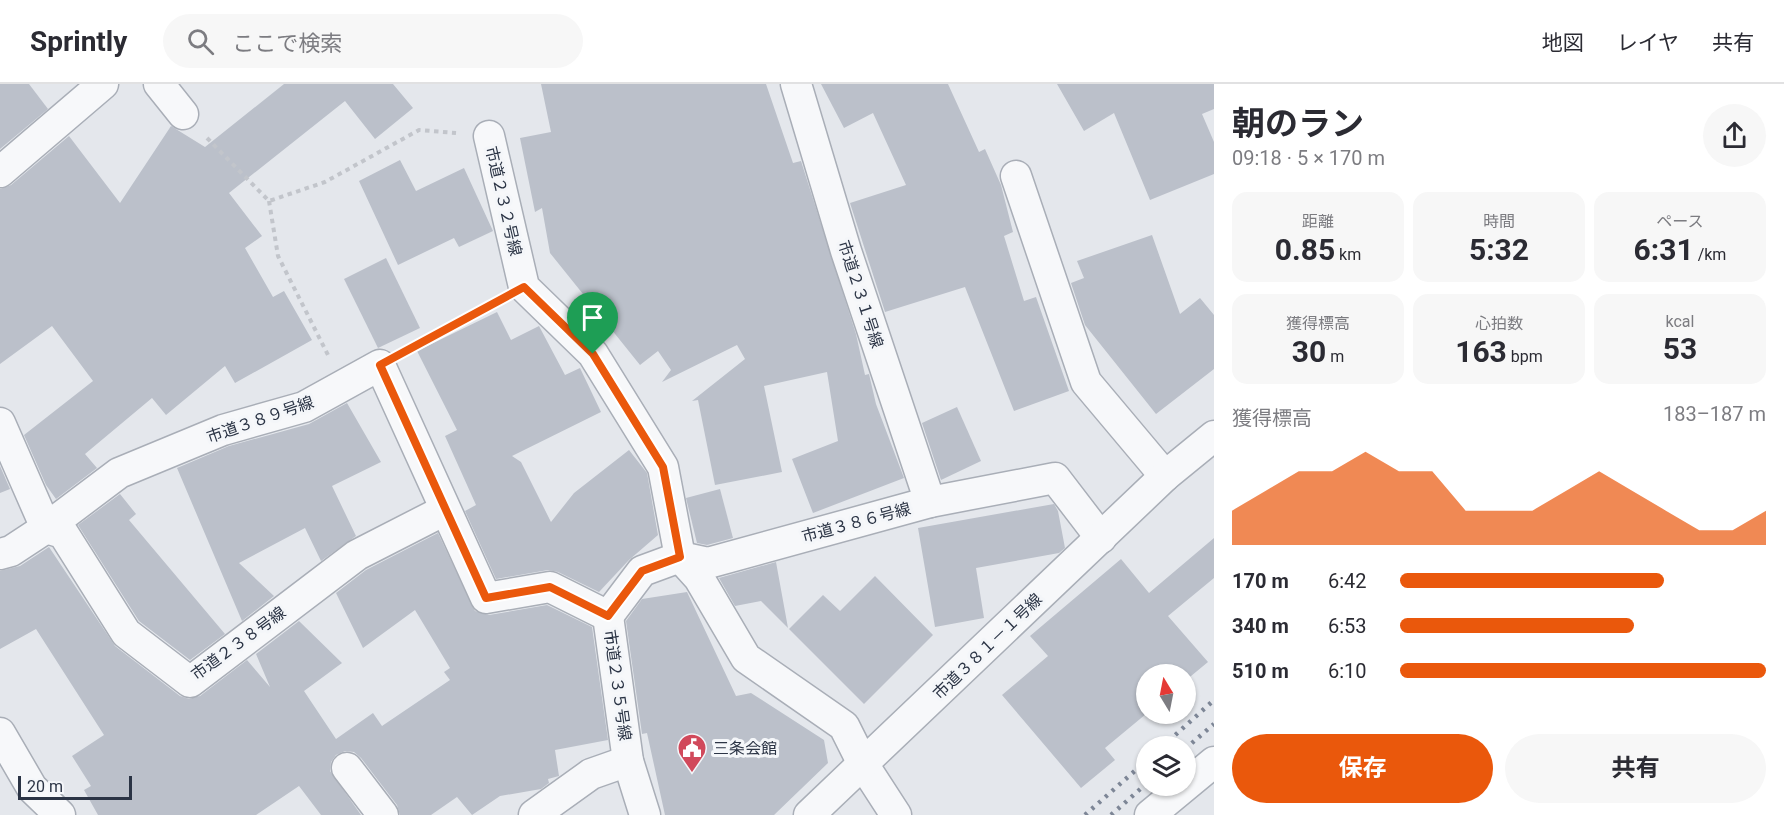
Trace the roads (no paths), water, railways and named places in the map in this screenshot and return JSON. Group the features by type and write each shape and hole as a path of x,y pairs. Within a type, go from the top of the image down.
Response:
{"street":[{"path":"0,172 103,84"},
{"path":"159,84 183,114"},
{"name":"市道２３１号線","path":"796,84 846,251 930,502"},
{"name":"市道２３２号線","path":"489,136 524,287 593,354 663,467 680,557"},
{"path":"1016,176 1086,382 1165,476"},
{"name":"市道３８９号線","path":"0,554 11,551 46,528 119,473 223,430 304,407 380,365"},
{"name":"市道２３５号線","path":"380,365 486,598 550,587 608,616 628,761 645,815"},
{"path":"0,423 46,528"},
{"name":"市道３８１－１号線","path":"809,815 1165,476 1214,436"},
{"name":"市道３８６号線","path":"680,557 708,563 930,502 1055,478 1101,538"},
{"name":"市道２３８号線","path":"46,528 63,533 126,633 190,682 357,555 445,510"},
{"path":"608,616 642,571 680,557 699,579 746,658 844,726 863,764 896,815"},
{"path":"0,733 32,788 60,815"},
{"path":"534,815 591,774 628,761"},
{"path":"1150,815 1214,762"},
{"path":"347,768 383,815"}],"railway":[{"path":"1174,736 1214,700"},
{"path":"1196,740 1214,724"},
{"path":"1085,815 1136,770"},
{"path":"1111,815 1136,793"}],"place":[{"name":"三条会館","path":"692,774"}]}
